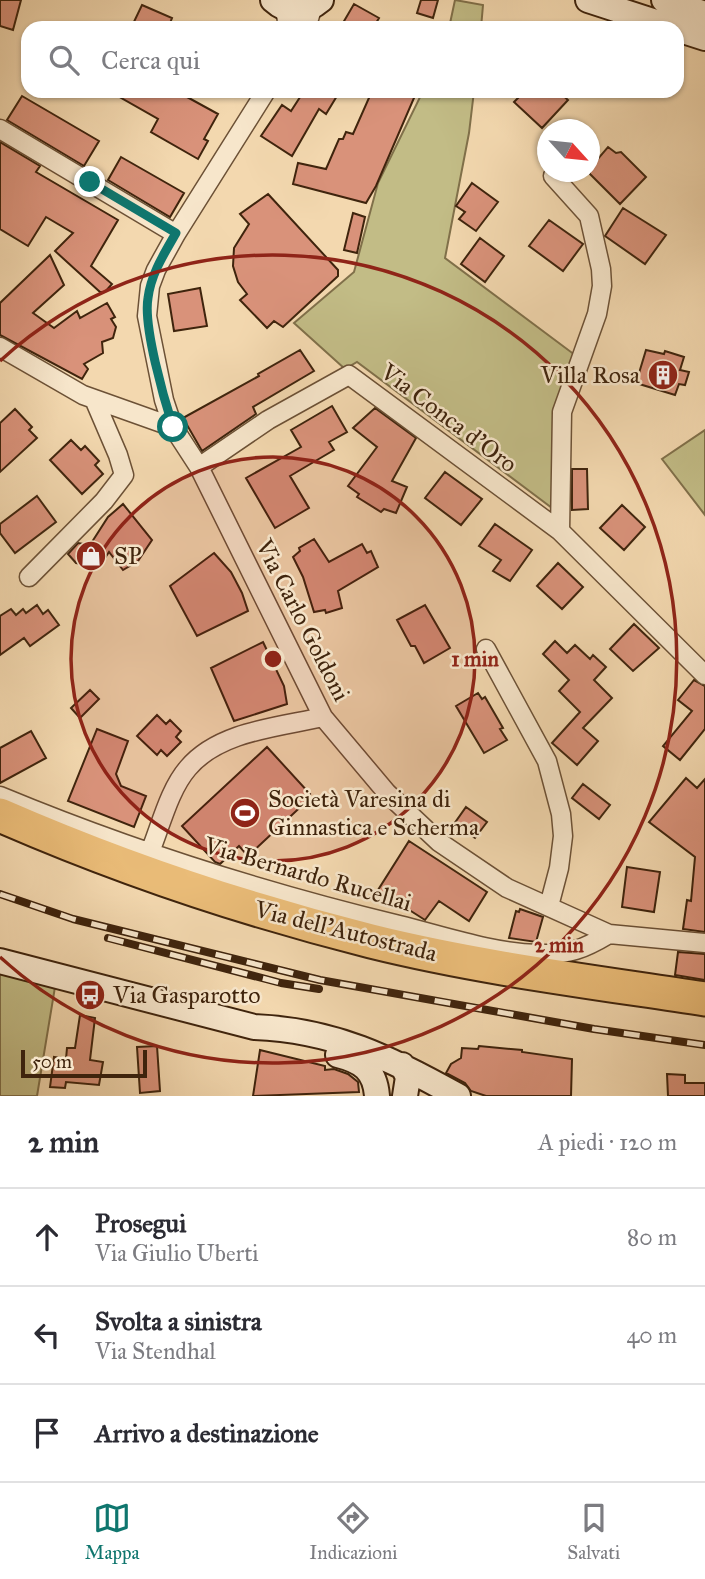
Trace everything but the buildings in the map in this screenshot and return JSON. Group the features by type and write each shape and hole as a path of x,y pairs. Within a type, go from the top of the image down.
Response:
{"highway":[{"name":"Via dell'Autostrada","path":"0,815 140,870 251,908 373,941 547,975 705,999"}],"street":[{"path":"588,0 654,21"},
{"path":"664,0 705,14"},
{"path":"282,12 314,11"},
{"path":"684,31 705,38"},
{"name":"Via Carlo Goldoni","path":"262,98 176,233 156,270 147,301 147,316 164,400 173,427 199,467 323,717 387,793 439,842 508,888 609,934 705,943"},
{"path":"0,129 176,233"},
{"path":"558,182 589,216 601,269 602,286 597,314 562,412 560,531 705,675"},
{"path":"0,347 94,399 173,427"},
{"name":"Via Conca d'Oro","path":"199,467 268,420 349,374 560,531"},
{"path":"29,577 104,501 124,475 94,399"},
{"path":"486,649 547,761 561,814 563,836 559,868 549,906"},
{"path":"150,852 172,795 186,769 205,751 239,737 323,717"},
{"name":"Via Bernardo Rucellai","path":"0,796 70,825 222,878 356,915 502,949 538,954 568,953 584,949 609,934"},
{"path":"0,961 254,1027 297,1045 361,1062 373,1075 377,1096"},
{"path":"254,1027 277,1028 338,1040 377,1053 458,1096"},
{"path":"402,1065 408,1077 405,1096"}],"shaded area":[{"path":"455,0 483,5 482,21 450,21"},
{"path":"420,98 473,98 445,258 575,355 553,415 552,508 357,362 345,369 294,323 354,272 378,183"},
{"path":"705,430 705,515 662,459"},
{"path":"0,968 56,981 37,1096 0,1096"}],"railway":[{"path":"0,894 73,919 320,980 594,1029 705,1045"},
{"path":"108,938 281,983 319,989"}],"place":[{"name":"Villa Rosa","path":"663,375"},
{"name":"SP","path":"91,556"},
{"name":"Società Varesina di Ginnastica e Scherma","path":"245,813"},
{"name":"Via Gasparotto","path":"90,995"}],"route":[{"path":"90,182 176,233 156,270 147,301 147,316 164,400 173,427"}]}
